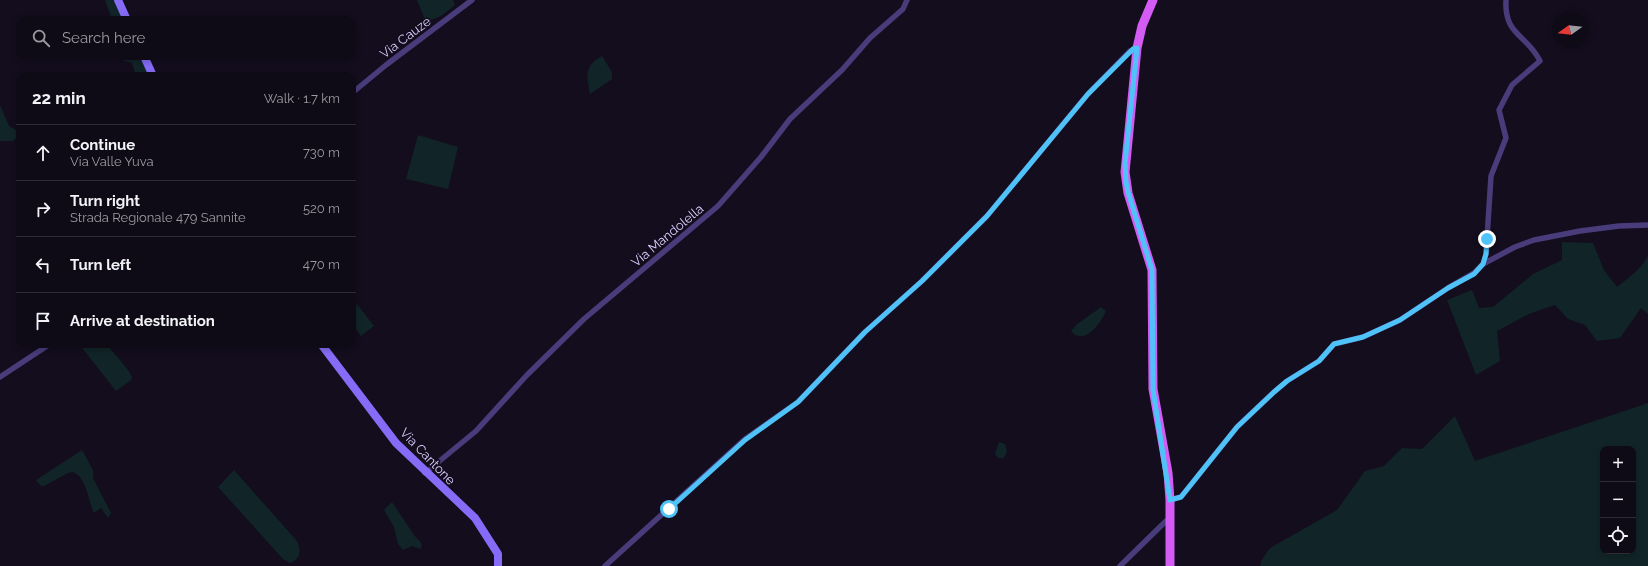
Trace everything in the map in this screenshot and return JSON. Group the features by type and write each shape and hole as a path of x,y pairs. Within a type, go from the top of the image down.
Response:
{"main road":[{"path":"118,0 125,16"},
{"path":"1153,0 1142,26 1137,48 1125,172 1128,192 1152,270 1153,390 1170,500 1170,566"},
{"path":"146,60 151,72"},
{"name":"Via Cantone","path":"324,348 396,443 475,518 498,554 498,566"}],"street":[{"name":"Via Cauze","path":"356,90 392,60 472,0"},
{"name":"Via Mandolella","path":"425,472 476,431 527,375 584,320 718,206 761,158 790,119 842,70 870,38 903,9 907,0"},
{"path":"1483,264 1486,254 1491,176 1506,138 1499,110 1512,85 1540,61 1535,51 1509,24 1506,18 1506,0"},
{"path":"605,566 745,440 798,402 865,332 922,281 987,216 1088,94 1130,51 1137,48"},
{"path":"1170,500 1181,497 1237,427 1278,389 1319,361 1334,344 1363,337 1400,320 1448,288 1474,274 1483,264 1515,247 1540,239 1580,231 1619,226 1648,225"},
{"path":"0,377 44,348"},
{"path":"1120,566 1170,518"}],"green space":[{"path":"105,0 116,0 123,16 111,16"},
{"path":"417,0 453,0 455,5 441,16 426,22"},
{"path":"602,56 612,72 612,79 590,94 587,77 589,68"},
{"path":"122,60 143,60 149,72 135,72 132,63"},
{"path":"0,105 9,126 16,130 16,138 13,141 0,141"},
{"path":"418,135 458,147 448,189 406,179"},
{"path":"1562,242 1593,243 1604,270 1617,287 1643,264 1648,255 1648,314 1641,308 1620,338 1597,341 1585,325 1568,319 1555,305 1529,314 1497,331 1500,361 1476,375 1447,300 1472,290 1479,308 1493,307 1533,274 1562,260"},
{"path":"357,304 374,326 361,336 356,329"},
{"path":"1101,307 1106,311 1092,332 1081,336 1076,335 1071,331 1076,325"},
{"path":"82,348 110,348 128,369 132,377 131,380 116,391"},
{"path":"1648,403 1648,566 1260,566 1261,561 1270,548 1337,510 1365,471 1384,466 1402,448 1422,449 1455,416 1475,461"},
{"path":"999,442 1005,444 1007,452 1004,458 998,458 995,454"},
{"path":"82,450 93,470 93,478 111,513 108,518 101,508 94,513 84,484 78,475 73,472 68,473 44,486 41,486 36,480"},
{"path":"234,470 297,541 299,554 294,561 290,563 283,559 218,487"},
{"path":"392,502 414,535 422,544 421,549 412,546 403,550 398,544 394,527 384,510"}],"route":[{"path":"669,509 745,440 798,402 865,332 922,281 945,256 987,216 1088,94 1113,67 1133,49 1137,48 1125,172 1128,192 1150,258 1152,270 1154,286 1153,390 1168,473 1170,500 1175,500 1181,497 1237,427 1287,381 1319,361 1334,344 1363,337 1400,320 1448,288 1474,274 1483,264 1486,254 1487,239"}]}
